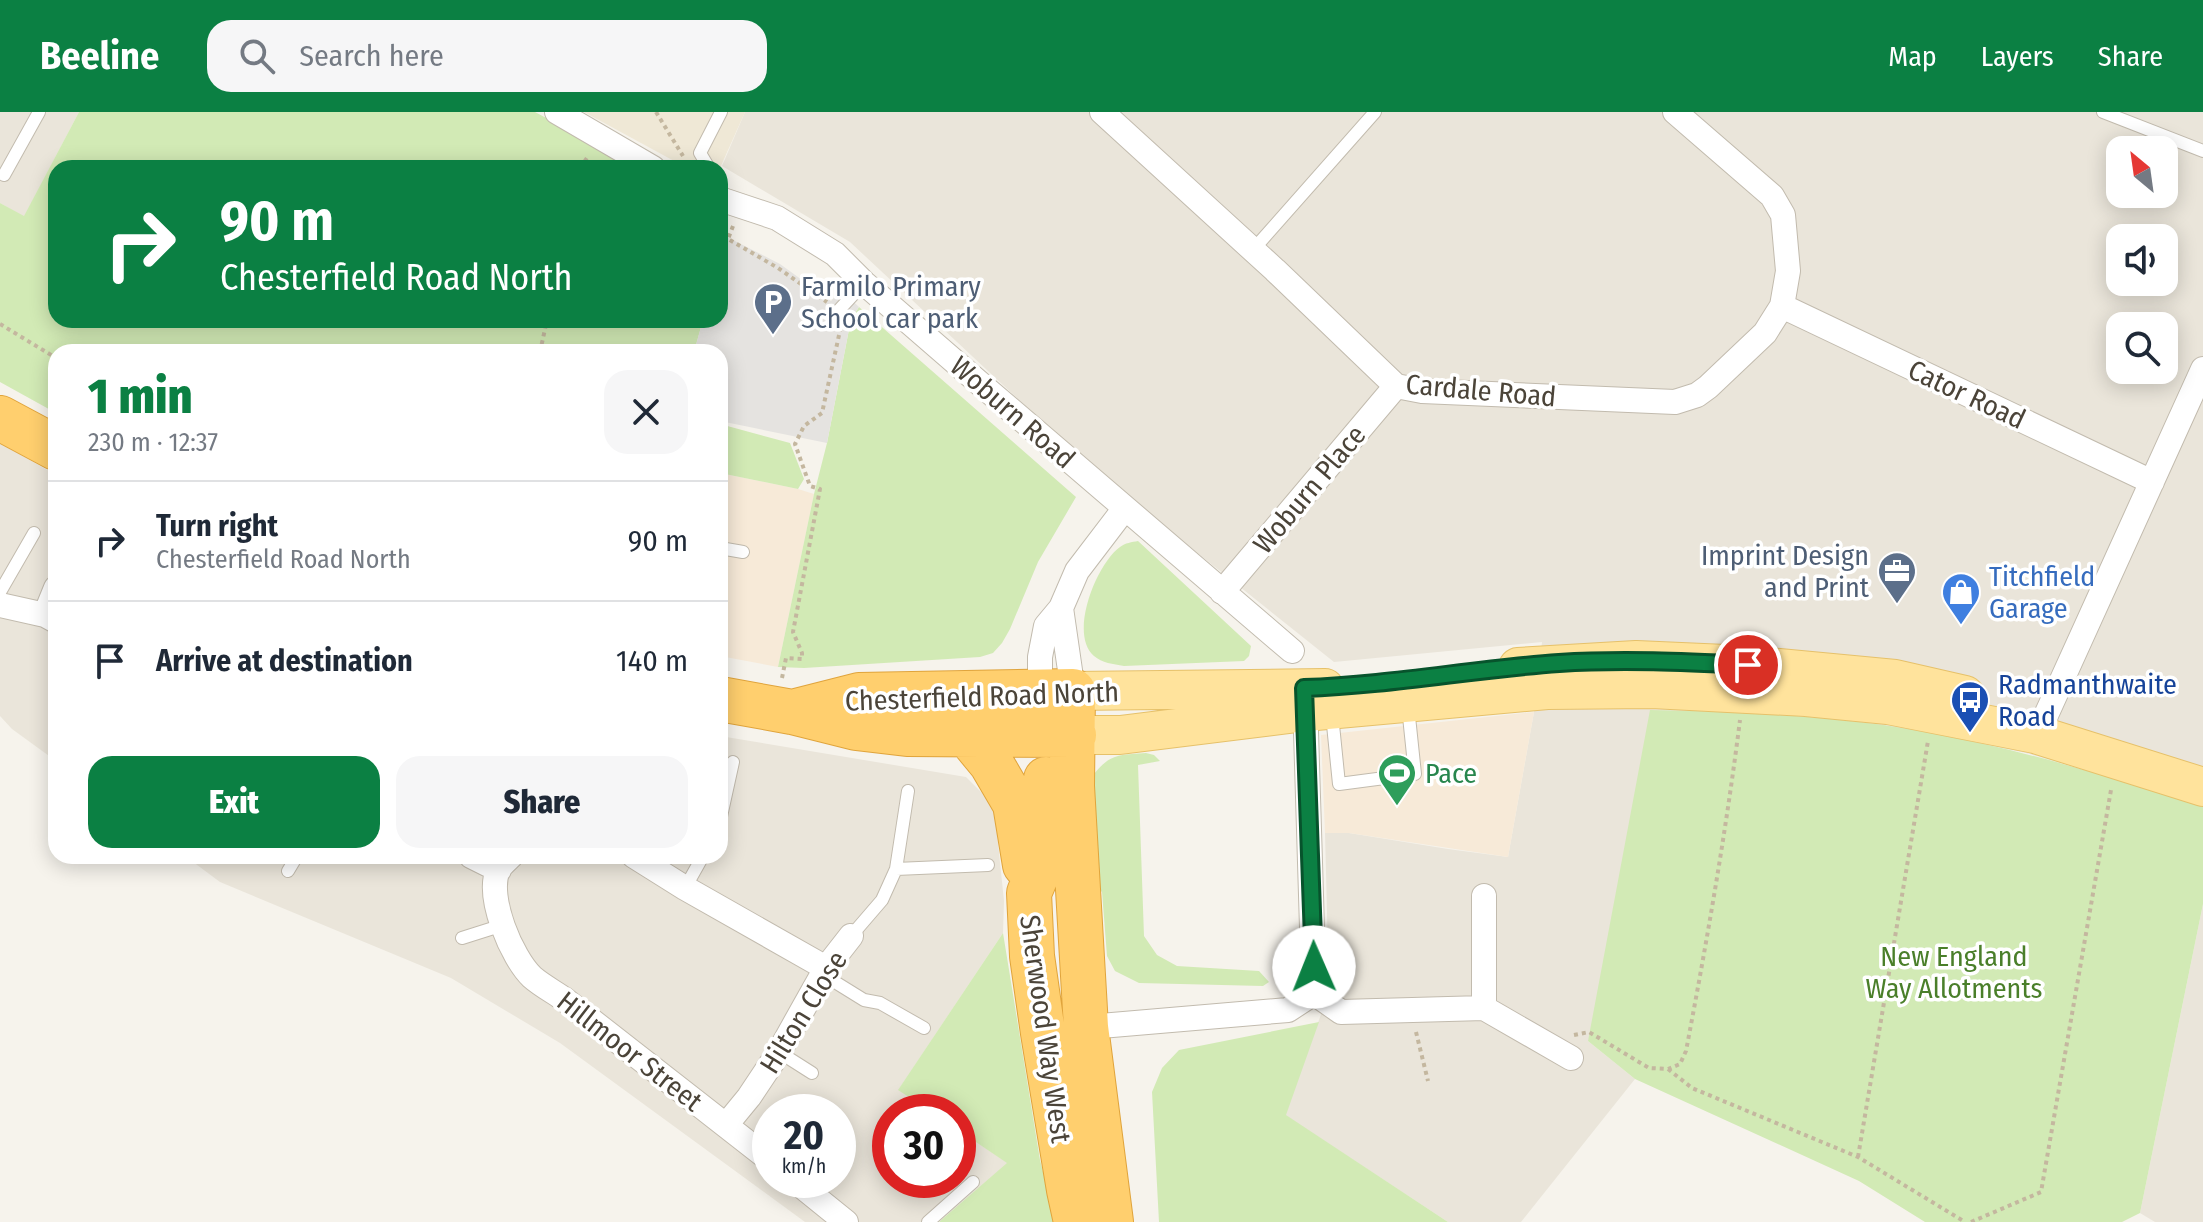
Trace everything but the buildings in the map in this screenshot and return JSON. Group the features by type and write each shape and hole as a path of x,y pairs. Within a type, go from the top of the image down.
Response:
{"highway":[{"path":"0,418 48,444"},
{"path":"728,698 787,693"},
{"name":"Chesterfield Road North","path":"787,693 859,695 1058,713"},
{"name":"Chesterfield Road North","path":"787,693 856,728 907,734 968,735 1058,713"},
{"name":"Sherwood Way West","path":"1058,713 1041,865 1029,893 1032,956 1076,1222"},
{"name":"Sherwood Way West","path":"1058,713 1072,786 1086,1027 1111,1222"},
{"path":"968,735 991,763 1015,804 1029,893"}],"main road":[{"name":"Chesterfield Road North","path":"1318,699 1358,686 1499,668 1636,660 1748,665 1895,679 2041,723 2203,761"},
{"name":"Chesterfield Road North","path":"1058,713 1318,699 1407,702 1547,690 1652,689 1806,697 1888,705 1932,714 2041,723 2116,760 2203,787"}],"street":[{"path":"557,112 639,160"},
{"name":"Cardale Road","path":"1102,112 1396,386 1422,391 1675,402 1697,395 1708,387 1765,333 1782,306"},
{"path":"1675,112 1772,196 1783,215 1788,271 1782,306"},
{"name":"Woburn Road","path":"728,206 777,218 835,254 864,283 1292,651"},
{"name":"Cator Road","path":"1782,306 2152,482"},
{"path":"2041,723 2152,482 2194,413 2203,369"},
{"name":"Woburn Place","path":"1222,592 1396,386"},
{"path":"1058,713 1040,657 1046,626 1061,608 1077,571 1125,508"},
{"path":"0,605 48,617"},
{"path":"1058,713 1061,608"},
{"path":"1314,993 1318,699"},
{"name":"Hillmoor Street","path":"505,864 494,892 504,928 521,963 533,977 752,1146"},
{"path":"647,864 824,971"},
{"path":"1484,896 1484,1008"},
{"name":"Hilton Close","path":"726,1125 779,1052 824,971 851,936"},
{"path":"1314,993 1341,1012 1484,1008 1565,1054"},
{"path":"1043,1033 1288,1010 1314,993"},
{"path":"816,1198 846,1222"}],"lane":[{"path":"4,175 39,112"},
{"path":"704,160 700,153 721,112"},
{"path":"1253,250 1375,112"},
{"path":"2103,112 2203,151"},
{"path":"839,310 864,283"},
{"path":"0,592 34,533"},
{"path":"728,549 743,552"},
{"path":"1318,699 1339,784 1415,774 1407,702"},
{"path":"728,785 733,762"},
{"path":"851,936 882,900 896,869 908,791"},
{"path":"288,871 292,864"},
{"path":"685,888 698,864"},
{"path":"896,869 988,865"},
{"path":"462,938 504,928"},
{"path":"824,971 864,1000 880,1003 924,1028"},
{"path":"779,1052 812,1073"},
{"path":"928,1222 955,1198"}],"path":[{"path":"656,112 683,157"},
{"path":"728,206 733,225 728,239 778,268 844,314 822,413 804,426 795,444 810,486 820,489 793,632 802,659 786,658 787,693"},
{"path":"0,324 48,353"},
{"path":"1565,1054 1574,1034 1589,1032 1649,1068 1668,1069 1680,1064 1686,1051 1727,822 1743,693"},
{"path":"1858,1157 1932,714"},
{"path":"1668,1069 1692,1088 1858,1157 1968,1222 2041,1192 2116,760"},
{"path":"1411,1010 1428,1081"}],"shaded area":[{"path":"0,112 79,112 54,160 48,160 48,171 24,217 0,203"},
{"path":"584,112 745,112 724,160 672,160"},
{"path":"745,112 2203,112 2203,807 2026,753 1930,733 1833,719 1732,712 1588,1041 1635,1079 1521,1222 1448,1222 1285,1115 1329,992 1325,833 1349,833 1508,857 1534,712 1542,642 1334,662 1096,472 850,242 728,170 728,160 725,160"},
{"name":"Farmilo Primary School car park","path":"728,238 780,264 831,301 841,290 859,307 851,319 827,443 728,423 728,344 696,344 701,328 728,328"},
{"path":"0,443 48,470 48,755 12,729 0,716"},
{"path":"728,475 814,494 778,667 728,658"},
{"path":"1534,712 1508,857 1349,833 1325,833 1321,735"},
{"path":"728,737 966,777 982,793 995,814 1004,901 1003,933 899,1089 906,1094 872,1094 872,1198 967,1198 939,1222 805,1222 772,1198 856,1198 856,1094 752,1094 752,1183 560,1043 451,978 220,882 196,864 728,864"},
{"path":"2203,904 2203,1222 2155,1222 2140,1213"},
{"path":"976,1142 1008,1163 976,1190"}],"green space":[{"path":"79,112 535,112 625,160 54,160"},
{"path":"48,171 48,328 701,328 696,344 48,344 48,409 0,382 0,203 24,216"},
{"path":"859,307 1076,497 1038,562 1010,629 993,653 980,657 778,667 851,319"},
{"path":"728,426 790,443 804,479 798,489 728,475"},
{"path":"1138,541 1251,646 1249,656 1244,661 1124,666 1104,662 1094,656 1087,646 1084,632 1085,616 1095,583 1111,555 1122,546"},
{"name":"New England Way Allotments","path":"1650,710 1809,717 1927,732 2020,752 2203,807 2203,904 2140,1213 2122,1222 1925,1222 1859,1181 1635,1079 1588,1041"},
{"path":"1146,753 1160,761 1138,765 1144,936 1157,955 1177,966 1259,971 1269,982 1263,986 1139,983 1115,971 1107,956 1102,892 1094,884 1094,774 1117,756"},
{"path":"1003,933 1040,1160 1056,1222 939,1222 967,1198 976,1198 976,1190 1007,1163 976,1142 976,1094 904,1094 898,1090"},
{"path":"1319,1022 1286,1115 1448,1222 1159,1222 1152,1092 1162,1068 1179,1050"}],"place":[{"name":"Farmilo Primary School car park","path":"773,336"},
{"name":"Imprint Design and Print","path":"1897,605"},
{"name":"Titchfield Garage","path":"1961,626"},
{"name":"Radmanthwaite Road","path":"1970,734"},
{"name":"Pace","path":"1397,807"}],"route":[{"path":"1314,967 1304,688 1358,686 1560,663 1636,660 1748,665"}]}
